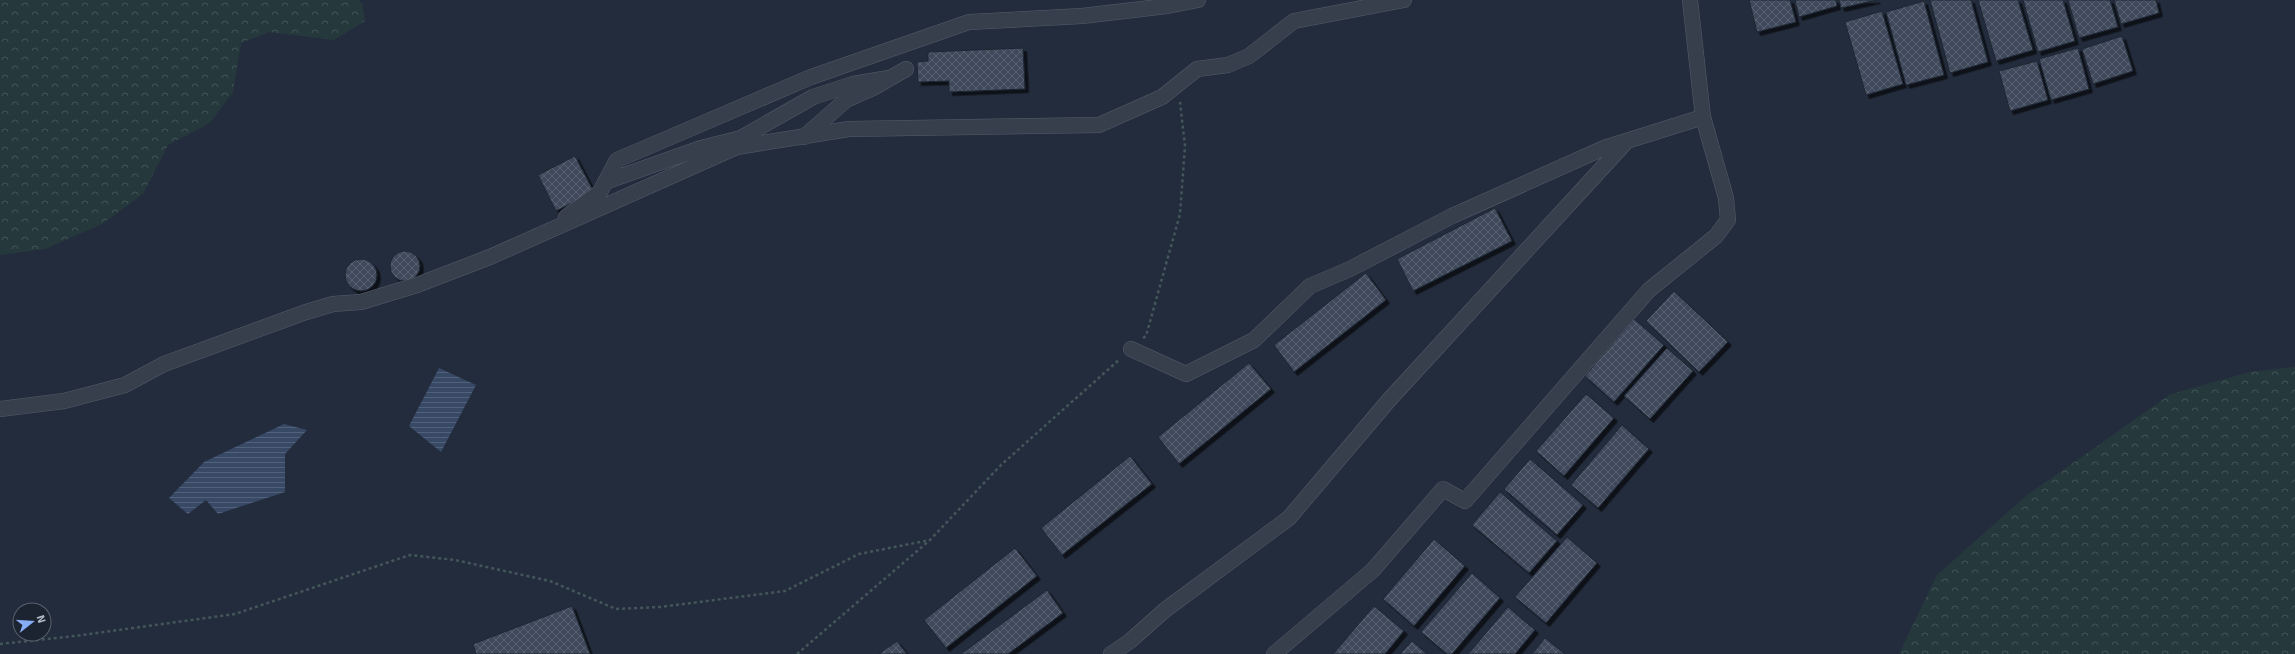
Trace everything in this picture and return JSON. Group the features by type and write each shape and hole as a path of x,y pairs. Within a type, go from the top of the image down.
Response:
{"street":[{"path":"550,230 600,192 617,160 811,77 968,22 1082,16 1167,6 1198,0"},
{"path":"0,409 64,400 125,385 164,364 333,304 361,302 417,285 550,230 738,147 850,130 1099,125 1162,97 1197,69 1228,65 1249,56 1294,21 1404,0"},
{"path":"1274,654 1374,570 1443,489 1465,501 1649,290 1716,236 1728,220 1726,205 1703,117 1690,0"},
{"path":"804,137 846,100 906,68"},
{"path":"605,182 701,148 741,138 813,97 853,84 889,78"},
{"path":"1131,349 1186,374 1254,340 1310,286 1350,269 1452,216 1604,148 1703,117"},
{"path":"1111,654 1130,641 1165,610 1289,518 1389,400 1627,141"}],"path":[{"path":"797,654 930,540 1001,465 1146,336 1180,214 1185,146 1178,83"},
{"path":"0,644 75,636 236,614 410,555 455,560 550,582 616,609 660,607 785,591 859,554 930,540"}],"green space":[{"path":"0,0 359,0 362,4 365,21 334,40 269,32 241,43 233,92 210,123 168,145 143,194 102,224 45,249 0,255"},
{"path":"2295,367 2295,654 1899,654 1937,575 2026,496 2171,394 2250,372"}],"water":[{"path":"439,368 476,385 441,452 409,426"},
{"path":"284,424 307,430 285,454 285,492 218,514 206,500 188,514 169,498 204,462"}],"building":[{"path":"1749,0 1790,0 1796,22 1757,32"},
{"path":"1795,0 1836,0 1837,6 1799,17"},
{"path":"1839,0 1877,0 1841,8"},
{"path":"1930,0 1971,0 1988,62 1950,73"},
{"path":"1978,0 2018,0 2033,50 1996,61"},
{"path":"2023,0 2063,0 2075,41 2038,52"},
{"path":"2068,0 2110,0 2118,27 2079,38"},
{"path":"2114,0 2156,0 2159,13 2121,24"},
{"path":"1924,1 1944,75 1906,85 1886,12"},
{"path":"1882,11 1903,84 1866,95 1845,22"},
{"path":"2122,36 2133,71 2093,84 2082,49"},
{"path":"1023,48 1025,89 949,92 949,81 918,82 917,62 928,61 928,52"},
{"path":"2078,48 2089,89 2051,100 2039,59"},
{"path":"2037,61 2048,100 2010,111 1999,71"},
{"path":"575,156 594,192 556,211 538,175"},
{"path":"1495,208 1512,241 1413,291 1397,259"},
{"path":"405,251 416,255 420,266 416,277 405,281 394,277 390,266 394,255"},
{"path":"358,259 364,259 374,266 377,275 376,281 370,288 364,291 358,291 348,284 345,278 345,272 352,262"},
{"path":"1366,273 1386,300 1294,372 1274,345"},
{"path":"1674,291 1728,342 1699,372 1646,321"},
{"path":"1634,319 1664,345 1614,402 1585,376"},
{"path":"1667,348 1693,371 1650,419 1624,396"},
{"path":"1249,363 1271,389 1179,464 1158,437"},
{"path":"1586,394 1614,418 1564,476 1536,451"},
{"path":"1622,425 1649,449 1598,508 1571,485"},
{"path":"1130,456 1152,484 1062,555 1041,528"},
{"path":"1530,459 1583,505 1557,535 1504,489"},
{"path":"1500,492 1557,541 1529,573 1472,525"},
{"path":"1567,537 1597,563 1546,623 1515,597"},
{"path":"1434,539 1465,566 1414,626 1383,599"},
{"path":"1015,548 1037,576 946,648 924,620"},
{"path":"1472,573 1500,598 1452,654 1447,654 1421,632"},
{"path":"1047,590 1063,613 1008,654 961,654"},
{"path":"572,606 590,654 476,654 473,644"},
{"path":"1374,606 1404,631 1385,654 1333,654"},
{"path":"1508,607 1535,630 1515,654 1468,654"},
{"path":"1545,638 1565,654 1532,654"},
{"path":"897,641 907,654 879,654"},
{"path":"1412,641 1427,654 1400,654"}]}
